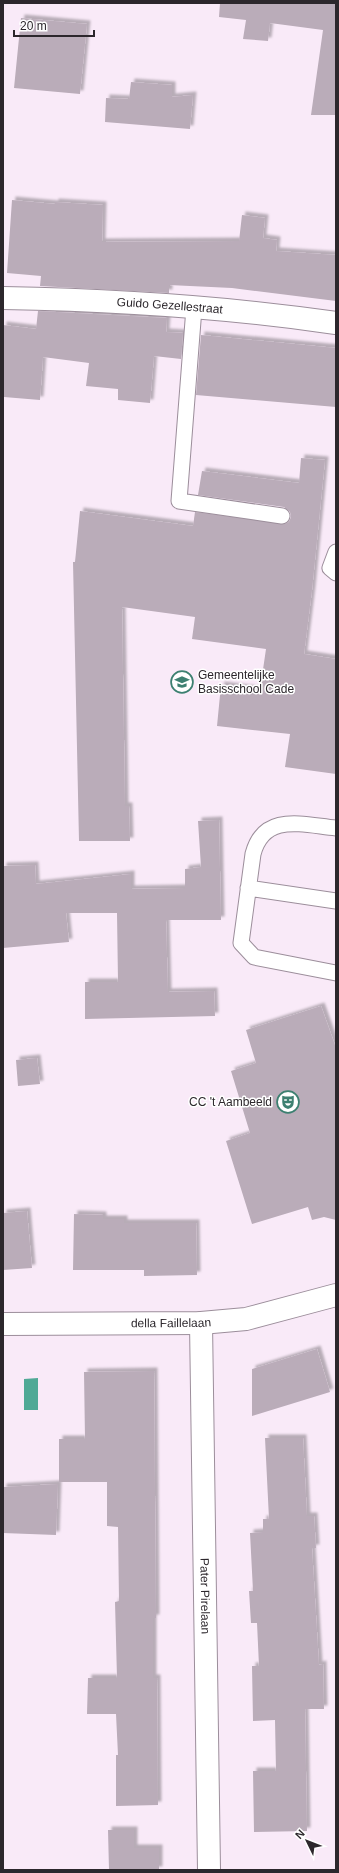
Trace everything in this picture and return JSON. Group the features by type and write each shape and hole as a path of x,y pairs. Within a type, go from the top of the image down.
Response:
{"street":[{"name":"Guido Gezellestraat","path":"3,298 75,300 271,313 336,323"},
{"name":"della Faillelaan","path":"3,1324 201,1323 246,1319 336,1295"},
{"name":"Pater Pirelaan","path":"201,1323 209,1870"}],"lane":[{"path":"194,308 180,501 282,516"},
{"path":"336,552 330,568 336,573"},
{"path":"336,828 284,823 263,834 256,844 248,888 241,943 254,957 336,973"},
{"path":"248,888 336,901"}],"shaded area":[{"path":"38,1378 38,1410 24,1410 24,1379"}],"building":[{"path":"220,3 336,3 336,115 311,115 323,30 270,23 268,41 243,39 246,20 219,17"},
{"path":"21,18 87,24 80,94 14,88"},
{"path":"131,82 172,85 172,97 193,95 190,129 105,122 106,98 129,99"},
{"path":"12,200 55,204 55,202 103,205 102,242 239,241 242,215 265,218 263,238 277,240 276,251 336,255 336,301 232,288 169,285 169,293 40,286 41,276 7,273"},
{"path":"38,311 167,318 166,332 183,333 181,359 154,356 150,403 118,400 118,389 86,386 89,363 43,357 40,400 4,397 3,325 36,329"},
{"path":"201,335 336,348 336,407 196,395"},
{"path":"301,458 325,460 304,654 336,659 336,774 285,767 290,734 217,726 221,685 260,690 266,649 192,639 195,617 122,607 125,806 129,806 130,841 79,841 73,562 75,562 80,511 193,526 195,512 285,524 289,522 291,517 290,512 284,507 198,495 202,471 299,483"},
{"path":"219,820 221,920 166,920 168,992 214,991 215,1016 85,1019 85,982 118,982 117,913 66,913 69,942 3,948 3,866 35,865 36,884 131,874 131,889 185,888 185,869 201,867 198,821"},
{"name":"CC 't Aambeeld","path":"321,1006 336,1048 336,1220 324,1217 312,1220 308,1207 252,1224 226,1141 250,1133 231,1071 256,1063 246,1030"},
{"path":"37,1058 40,1084 18,1086 16,1060"},
{"path":"27,1211 32,1268 3,1270 3,1213"},
{"path":"74,1214 103,1215 103,1219 124,1219 124,1223 196,1223 197,1275 144,1276 144,1270 73,1270"},
{"path":"317,1349 330,1392 252,1416 252,1369"},
{"path":"154,1371 156,1618 153,1618 153,1678 157,1678 158,1805 116,1806 116,1755 118,1755 116,1714 87,1714 88,1678 117,1678 115,1602 119,1601 118,1527 107,1526 107,1482 59,1482 59,1439 85,1439 84,1372"},
{"path":"265,1438 303,1438 307,1516 314,1516 316,1548 312,1548 319,1665 323,1664 324,1709 305,1709 307,1831 254,1832 253,1771 276,1771 275,1720 253,1721 252,1666 259,1666 257,1623 251,1623 249,1591 253,1591 250,1533 263,1532 263,1519 269,1519"},
{"path":"58,1484 56,1535 3,1533 3,1487"},
{"path":"108,1830 134,1830 134,1848 159,1848 159,1870 109,1870"}],"place":[{"name":"Gemeentelijke Basisschool Cade","path":"182,682"},
{"name":"CC 't Aambeeld","path":"288,1102"}]}
